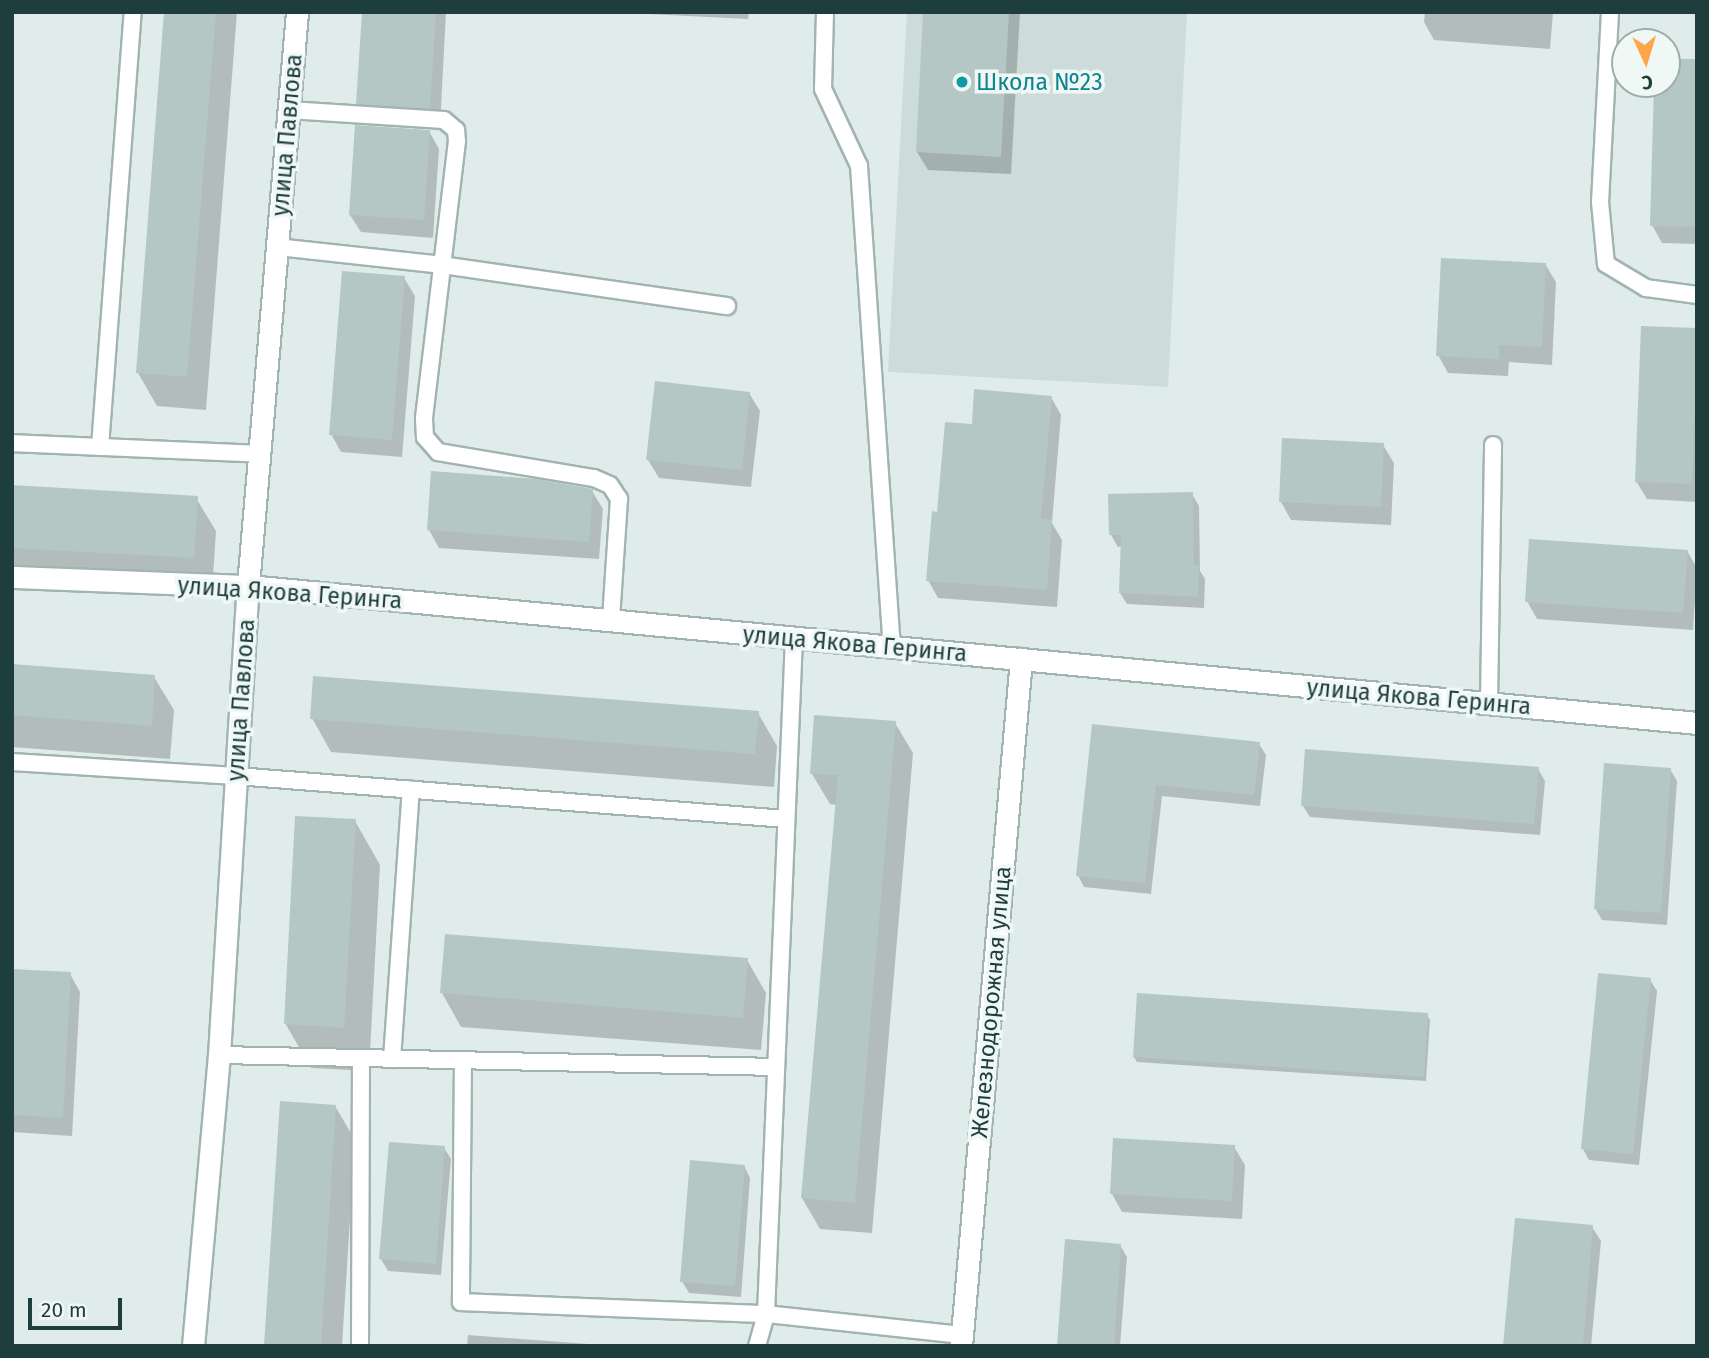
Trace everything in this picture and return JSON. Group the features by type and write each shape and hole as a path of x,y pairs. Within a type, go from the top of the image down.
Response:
{"street":[{"name":"улица Павлова","path":"193,1346 219,1055 248,586 297,12"},
{"name":"улица Якова Геринга","path":"12,577 248,586 1697,723"},
{"name":"Железнодорожная улица","path":"961,1340 1021,659"}],"lane":[{"path":"100,447 133,12"},
{"path":"825,12 823,89 859,166 892,647"},
{"path":"1610,12 1600,202 1606,264 1646,288 1697,295"},
{"path":"289,110 444,120 456,131 424,419 425,437 438,452 594,478 610,485 620,499 611,621"},
{"path":"277,247 442,265 727,306"},
{"path":"12,443 259,454"},
{"path":"1489,703 1493,444"},
{"path":"757,1346 766,1314 794,638"},
{"path":"12,762 236,776 786,819"},
{"path":"392,1059 411,790"},
{"path":"219,1055 776,1068"},
{"path":"360,1346 361,1058"},
{"path":"463,1060 461,1302 766,1314 961,1340"}],"shaded area":[{"path":"907,12 1187,12 1168,387 888,372"}],"building":[{"path":"164,12 216,12 187,377 136,373"},
{"path":"362,12 436,12 430,109 356,104"},
{"name":"Школа №23","path":"923,12 1009,12 1001,157 916,152"},
{"path":"1681,59 1697,59 1697,227 1650,226 1654,98 1681,98"},
{"path":"355,125 430,130 424,220 349,215"},
{"path":"1441,258 1546,263 1542,347 1499,345 1499,359 1436,356"},
{"path":"342,271 405,276 392,440 329,435"},
{"path":"1641,326 1697,328 1692,484 1635,482"},
{"path":"655,381 750,392 742,470 646,460"},
{"path":"974,389 1052,396 1041,519 1052,520 1047,590 926,581 932,511 937,512 945,422 972,424"},
{"path":"1282,438 1384,443 1381,507 1279,502"},
{"path":"431,471 536,479 593,489 589,542 427,530"},
{"path":"12,485 198,496 194,558 12,548"},
{"path":"1193,492 1194,565 1199,565 1198,597 1119,593 1121,535 1109,535 1108,494"},
{"path":"1529,539 1688,550 1683,613 1525,602"},
{"path":"12,664 155,675 152,726 12,715"},
{"path":"313,676 759,711 755,754 310,719"},
{"path":"814,715 896,721 855,1203 801,1198 838,775 810,774"},
{"path":"1092,724 1260,742 1254,795 1156,785 1145,883 1076,876"},
{"path":"1305,749 1539,767 1534,824 1301,806"},
{"path":"1604,763 1671,768 1661,913 1594,909"},
{"path":"295,816 356,819 344,1028 284,1024"},
{"path":"445,934 748,958 743,1018 440,993"},
{"path":"12,969 71,972 63,1118 12,1115"},
{"path":"1598,973 1651,978 1633,1154 1581,1149"},
{"path":"1137,993 1428,1013 1424,1077 1133,1057"},
{"path":"280,1101 336,1105 321,1346 264,1346"},
{"path":"1113,1138 1235,1145 1232,1201 1110,1194"},
{"path":"389,1142 445,1146 436,1264 379,1259"},
{"path":"690,1160 745,1165 735,1286 680,1282"},
{"path":"1515,1218 1593,1225 1583,1346 1503,1346"},
{"path":"1065,1239 1121,1244 1114,1346 1057,1346"}],"place":[{"name":"Школа №23","path":"962,82"}]}
